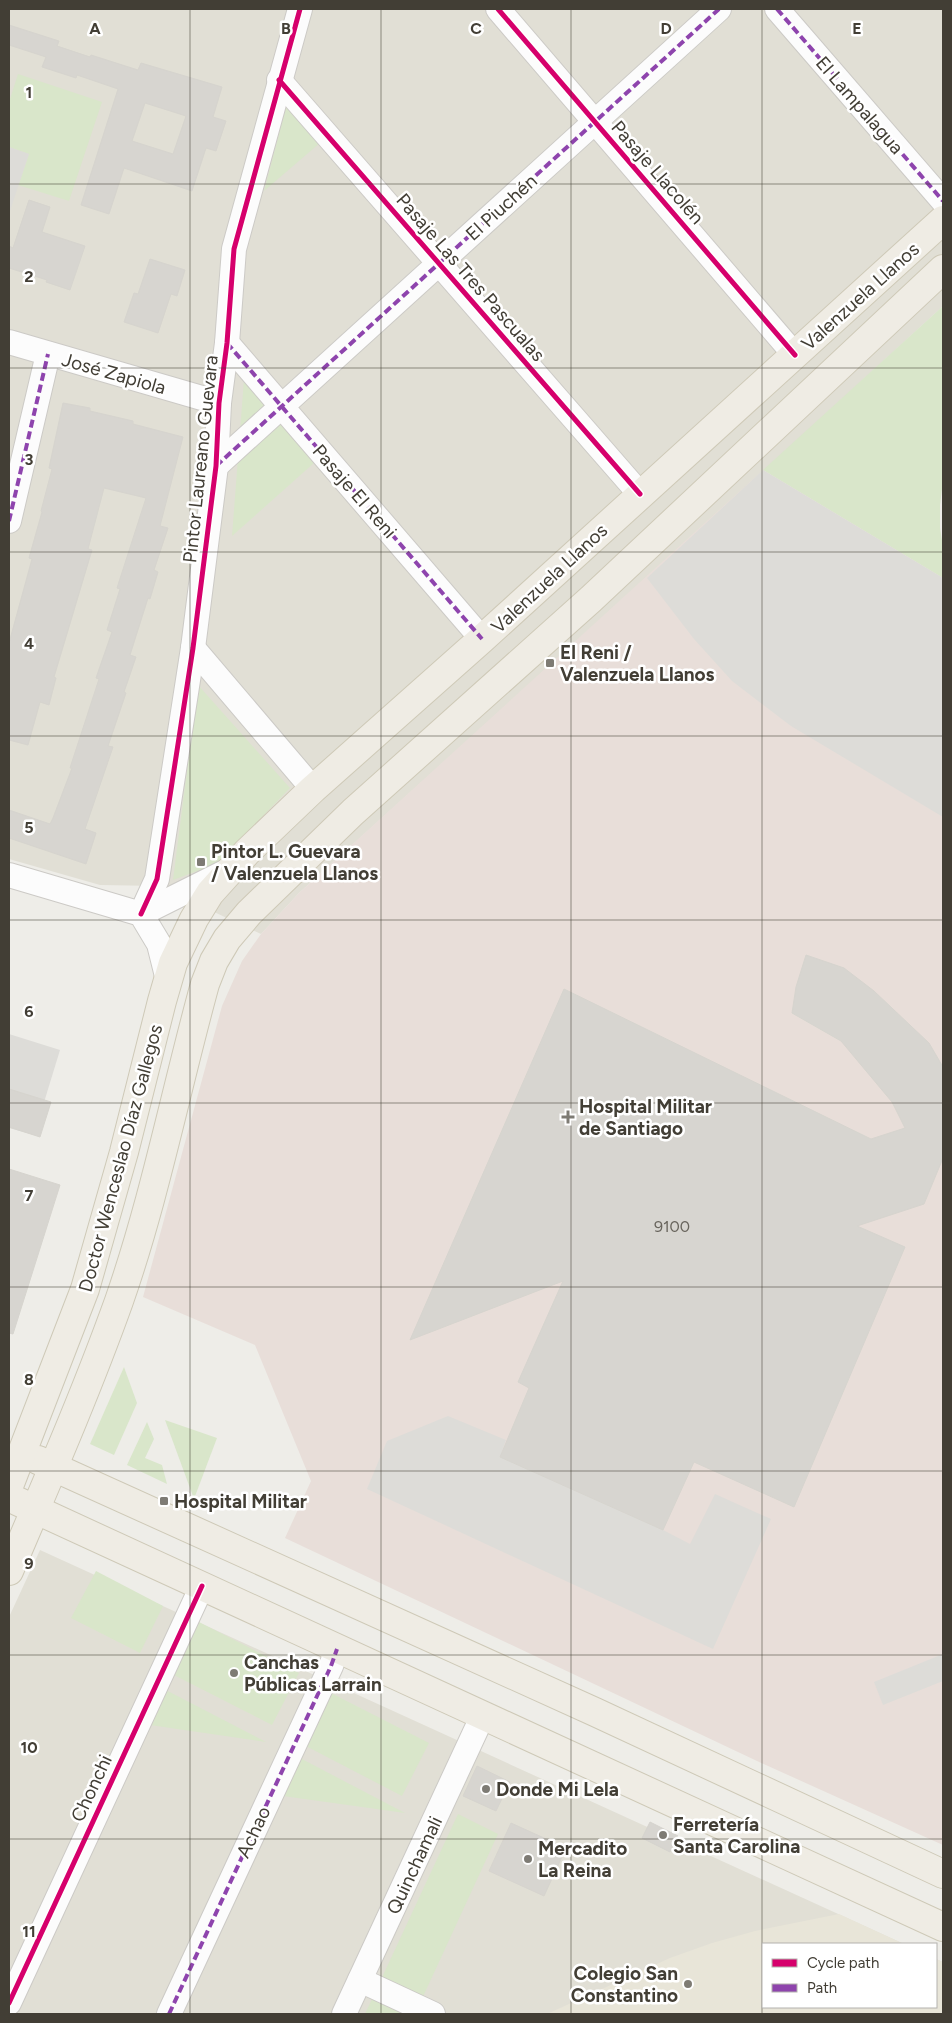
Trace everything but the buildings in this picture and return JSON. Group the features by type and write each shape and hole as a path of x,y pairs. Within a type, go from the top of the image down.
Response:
{"main road":[{"name":"Valenzuela Llanos","path":"229,870 313,788 482,639 943,220"},
{"name":"Valenzuela Llanos","path":"249,913 353,812 592,599 943,269"},
{"name":"Doctor Wenceslao Díaz Gallegos","path":"9,1486 15,1450 51,1381 88,1280 124,1152 168,980 180,945 210,893 229,870"},
{"name":"Doctor Wenceslao Díaz Gallegos","path":"9,1571 53,1467 119,1301 139,1237 204,984 214,961 227,939 249,913"},
{"path":"15,1450 604,1716 943,1874"},
{"path":"9,1498 943,1927"}],"street":[{"name":"Pintor Laureano Guevara","path":"141,914 157,879 193,648 216,466 234,249 300,9"},
{"name":"Pasaje Llacolén","path":"498,9 795,355"},
{"name":"El Piuchén","path":"216,466 719,9"},
{"name":"El Lampalagua","path":"777,9 943,201"},
{"name":"Pasaje Las Tres Pascualas","path":"280,80 640,494"},
{"name":"José Zapiola","path":"9,342 220,403"},
{"name":"Pasaje El Reni","path":"227,343 482,639"},
{"path":"9,520 48,354"},
{"path":"193,648 313,788"},
{"name":"Valenzuela Llanos","path":"141,914 229,870"},
{"path":"9,875 141,914 159,944 168,980"},
{"name":"Chonchi","path":"9,2003 202,1586"},
{"name":"Achao","path":"169,2014 331,1666 337,1648"},
{"name":"Quinchamali","path":"344,2014 483,1715"},
{"path":"360,1980 433,2014"}],"shaded area":[{"path":"9,9 943,9 943,306 647,578 299,893 261,934 159,886 100,885 9,859"},
{"path":"9,147 29,154 9,214"},
{"name":"Hospital Militar de Santiago","path":"763,470 943,578 943,1845 757,1761 285,1538 311,1481 255,1345 143,1297 222,1006 242,961 261,934 299,893"},
{"path":"763,470 943,578 943,817 791,726 732,681 694,639 647,578"},
{"path":"9,1034 60,1050 34,1135 9,1128"},
{"path":"448,1416 506,1440 500,1457 690,1544 715,1494 771,1519 713,1649 367,1489 387,1441"},
{"path":"40,1550 902,1943 762,1943 762,2008 937,2008 937,1959 943,1962 943,2014 9,2014 9,1617"},
{"path":"943,1654 943,1681 883,1705 874,1682"},
{"name":"Colegio San Constantino","path":"839,1914 902,1943 762,1943 762,2008 937,2008 937,1959 943,1962 943,2014 547,2014 670,1958 712,1943 755,1931"}],"green space":[{"path":"18,74 102,102 69,201 18,185 29,154 9,147 9,102"},
{"path":"287,103 321,142 264,191"},
{"path":"943,306 943,481 940,528 943,547 943,578 763,470"},
{"path":"244,379 314,463 232,536"},
{"path":"198,685 290,788 216,864 173,880"},
{"path":"124,1367 137,1403 114,1455 90,1444"},
{"path":"165,1420 217,1438 194,1499"},
{"path":"147,1422 154,1439 145,1458 162,1465 167,1484 127,1465"},
{"path":"96,1571 163,1606 140,1653 71,1618"},
{"name":"Canchas Públicas Larrain","path":"195,1620 299,1673 272,1725 168,1672"},
{"path":"160,1687 266,1742 143,1724"},
{"name":"Canchas Públicas Larrain","path":"329,1692 429,1743 402,1796 302,1744"},
{"path":"300,1758 405,1813 283,1796"},
{"path":"458,1814 498,1834 415,2014 365,2014"}],"marked path":[{"path":"216,466 719,9"},
{"path":"777,9 943,201"},
{"path":"227,343 482,639"},
{"path":"9,521 48,354"},
{"path":"169,2014 331,1666 337,1649"}],"cycle path":[{"path":"141,914 157,879 193,648 216,466 219,403 227,343 234,249 300,9"},
{"path":"498,9 795,355"},
{"path":"279,80 640,494"},
{"path":"9,2003 202,1586"}],"place":[{"name":"El Reni / Valenzuela Llanos","path":"550,663"},
{"name":"Pintor L. Guevara / Valenzuela Llanos","path":"201,862"},
{"name":"Hospital Militar de Santiago","path":"568,1117"},
{"name":"Hospital Militar","path":"164,1501"},
{"name":"Canchas Públicas Larrain","path":"234,1673"},
{"name":"Donde Mi Lela","path":"486,1789"},
{"name":"Ferretería Santa Carolina","path":"663,1835"},
{"name":"Mercadito La Reina","path":"528,1859"},
{"name":"Colegio San Constantino","path":"688,1984"}]}
